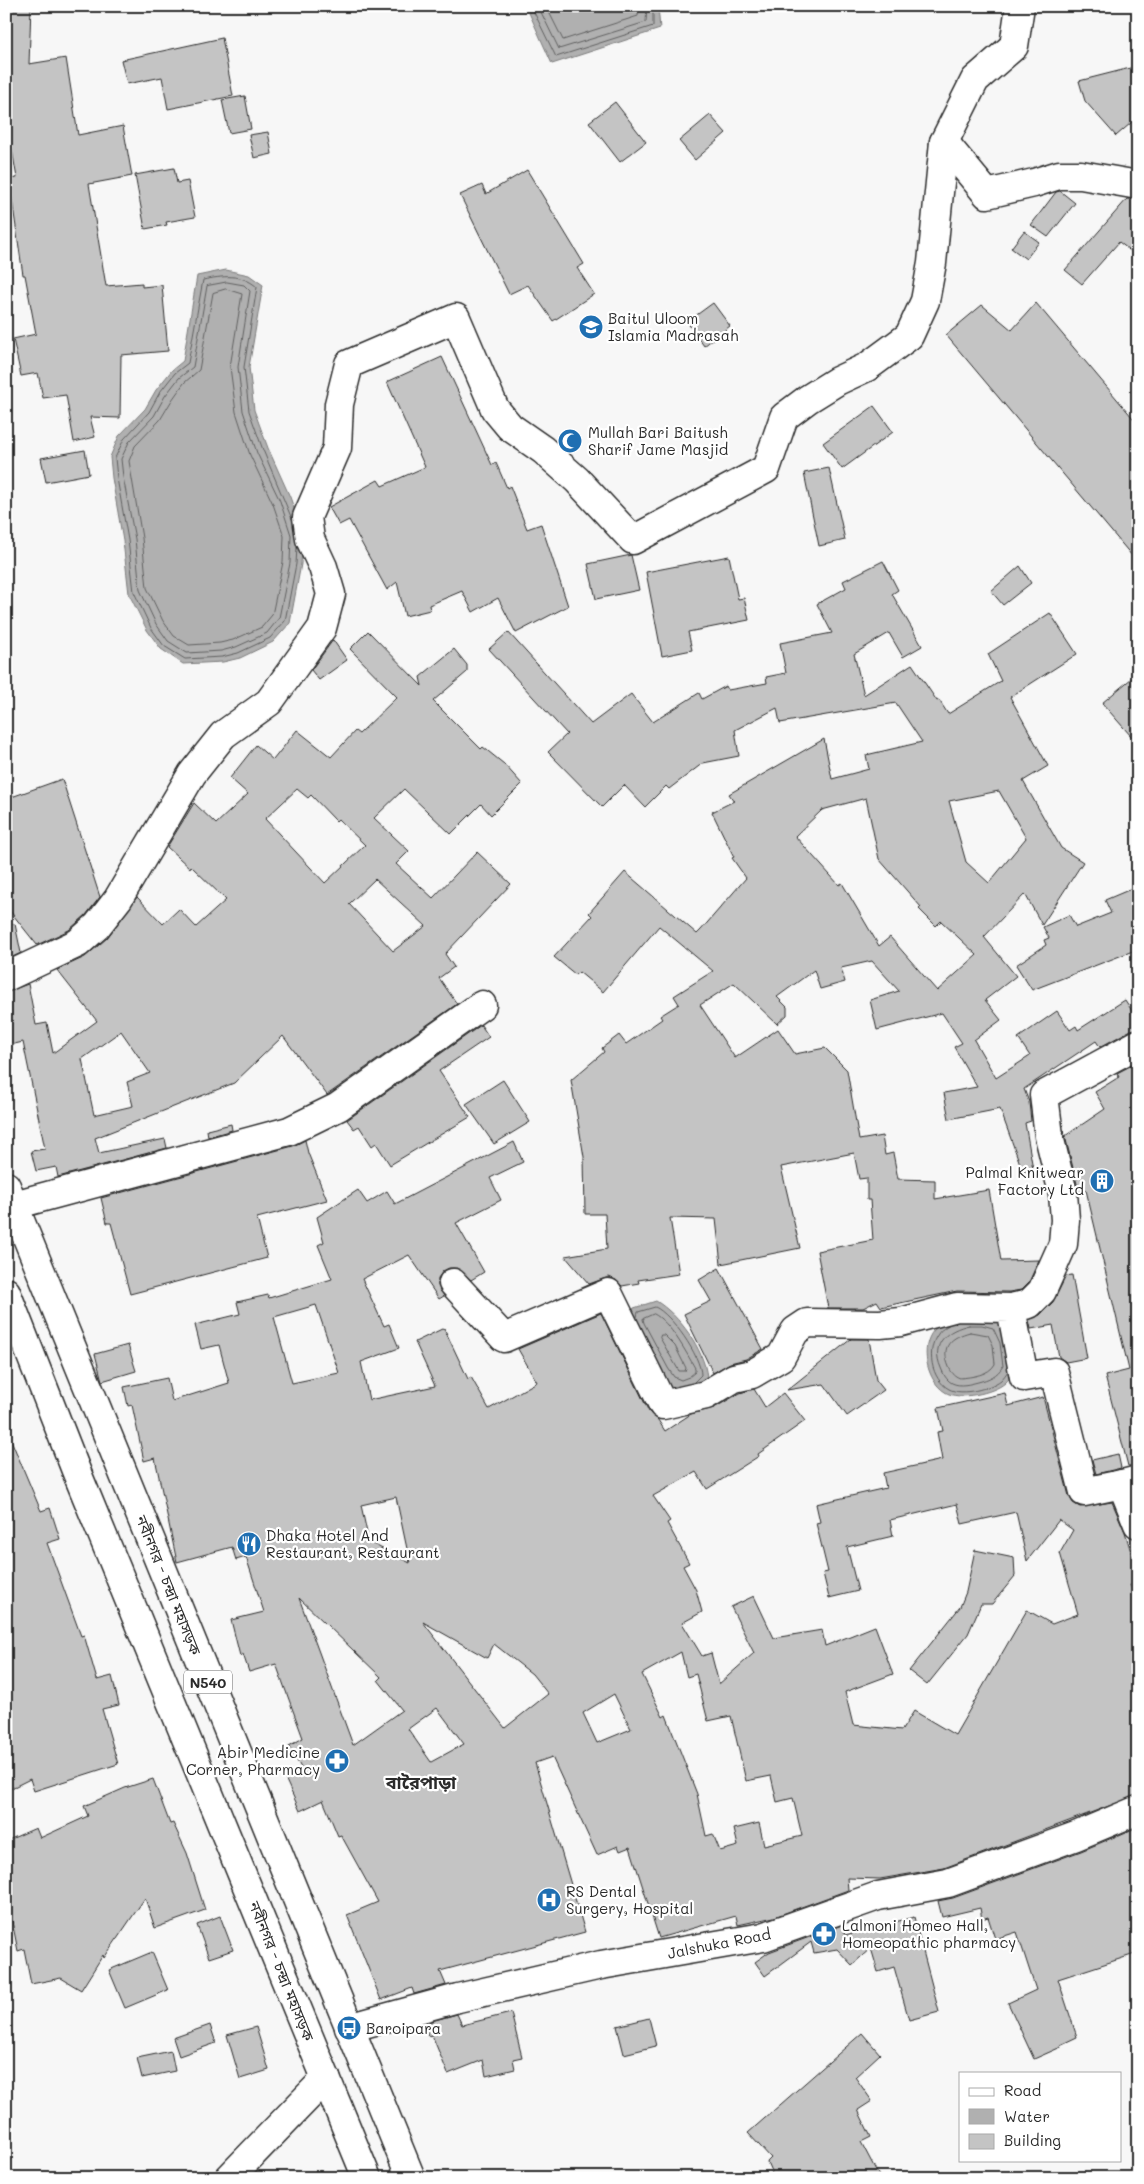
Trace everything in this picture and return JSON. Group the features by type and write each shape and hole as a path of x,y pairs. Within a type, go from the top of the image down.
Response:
{"main road":[{"path":"6,977 78,943 97,926 118,899 192,774 223,735 269,702 322,628 331,594 323,567 310,539 307,517 337,448 339,404 349,364 456,318 495,409 510,427 543,450 577,480 633,540 766,468 784,417 837,381 868,367 909,336 925,301 932,263 944,142 975,80 1014,46 1020,6"},
{"path":"944,142 987,194 1059,175 1081,175 1138,185"},
{"path":"10,1195 289,1131 338,1107 482,1005"},
{"path":"453,1283 504,1338 608,1293 663,1405 706,1395 734,1378 752,1374 781,1357 795,1331 806,1323 880,1324 900,1322 957,1307 1010,1308 1029,1304 1042,1291 1063,1244 1065,1220 1063,1193 1049,1136 1044,1096 1138,1044"},
{"name":"নবীনগর - চন্দ্রা মহাসড়ক","path":"10,1195 411,2178"},
{"name":"নবীনগর - চন্দ্রা মহাসড়ক","path":"6,1292 77,1473 367,2178"},
{"path":"1010,1308 1024,1377 1054,1372 1084,1492 1130,1482 1138,1524"},
{"name":"Jalshuka Road","path":"349,2028 458,1998 601,1965 763,1937 878,1896 948,1883 1076,1836 1138,1810"},
{"path":"230,2178 326,2078"}],"water":[{"path":"526,6 658,6 660,29 552,64"},
{"path":"226,270 249,275 263,285 249,367 254,410 268,448 290,497 303,534 301,564 290,623 273,642 240,658 223,662 183,664 161,649 147,630 129,594 110,457 119,436 145,409 156,390 172,370 183,361 197,276"},
{"path":"656,1301 665,1307 681,1324 696,1344 701,1355 707,1377 695,1387 675,1391 666,1384 631,1313 634,1308"},
{"path":"950,1318 1000,1318 1014,1371 1000,1387 976,1395 958,1396 951,1395 939,1387 927,1363 927,1345 929,1337 934,1330"}],"building":[{"path":"6,6 31,6 29,64 66,58 78,135 123,126 132,176 89,184 106,286 142,283 142,287 162,285 168,351 121,355 120,418 90,417 95,437 74,442 66,395 43,398 38,373 21,376 13,339 36,334 25,275 23,275 9,179 17,178 6,116"},
{"path":"222,38 233,96 168,109 162,77 127,84 121,60"},
{"path":"1138,66 1138,117 1116,136 1085,101 1079,81"},
{"path":"245,96 251,129 229,133 222,100"},
{"path":"615,102 646,142 620,162 589,122"},
{"path":"710,115 726,133 695,160 679,141"},
{"path":"268,132 272,154 254,158 249,135"},
{"path":"174,168 177,183 188,181 195,217 166,222 167,225 145,229 135,175"},
{"path":"527,170 584,264 577,268 594,294 553,321 528,285 509,294 460,195 482,185 486,194"},
{"path":"1060,191 1075,203 1048,237 1031,225 1056,192"},
{"path":"1127,199 1138,200 1138,257 1119,242 1082,284 1065,270"},
{"path":"1024,231 1039,242 1026,259 1011,248"},
{"path":"713,303 730,326 704,346 687,322"},
{"path":"1036,303 1138,424 1138,563 946,335 982,305 1012,330"},
{"path":"442,357 492,465 496,463 507,488 510,486 527,529 541,524 568,606 516,633 498,598 473,612 462,591 429,605 430,610 405,616 397,582 387,590 349,520 339,525 329,507 378,480 382,486 425,467 387,382"},
{"path":"874,406 893,432 842,469 823,443"},
{"path":"85,450 89,474 46,482 41,458"},
{"path":"829,468 845,540 819,546 804,473"},
{"path":"631,555 639,590 596,599 588,564"},
{"path":"729,556 738,599 744,598 749,620 688,632 692,650 662,656 646,572"},
{"path":"883,561 898,590 892,594 922,646 903,657 889,633 854,654 864,695 912,664 948,714 1001,681 988,654 1050,613 1077,654 1010,697 1048,766 1023,781 1061,848 1083,862 1042,925 1025,894 984,937 1016,976 985,1000 1001,1020 974,1040 996,1078 1030,1056 1018,1038 1057,1011 1070,1030 1076,1026 1078,1030 1125,1000 1138,1020 1138,1028 1100,1047 1096,1041 1024,1089 1029,1102 1031,1121 1025,1123 1033,1169 1023,1172 1000,1109 949,1119 944,1093 977,1087 954,1047 962,1043 942,1013 877,1030 870,1000 899,991 872,961 841,968 845,982 820,989 814,970 777,997 787,1007 787,1015 777,1024 734,983 700,1005 735,1058 778,1029 795,1054 825,1048 847,1070 859,1140 882,1136 885,1155 893,1153 898,1179 935,1180 935,1199 989,1190 1001,1261 1039,1260 1029,1282 1021,1290 1009,1292 957,1291 881,1307 877,1301 863,1308 828,1308 817,1251 873,1240 870,1200 867,1200 867,1178 859,1179 854,1153 781,1167 800,1248 721,1264 716,1219 670,1218 679,1274 638,1280 639,1283 622,1286 616,1280 609,1277 589,1284 565,1256 607,1249 605,1214 585,1214 584,1157 571,1080 604,1052 602,1048 619,1035 626,1044 662,1019 660,1016 679,1004 674,996 713,971 659,926 603,992 579,972 576,975 554,957 592,916 589,913 625,872 697,934 746,878 732,858 734,857 712,812 734,801 729,794 824,739 832,779 869,769 866,755 922,742 896,703 780,723 777,708 735,730 739,756 703,763 669,789 666,786 645,807 624,785 602,807 548,752 567,734 489,649 508,632 591,724 631,694 653,722 699,693 702,699 726,686 728,690 767,683 766,677 786,673 780,643 832,633 817,604 846,588 843,581","holes":["999,791 1026,838 989,883 966,862 949,801","866,798 879,859 921,907 919,909 936,926 941,921 977,955 937,991 890,937 879,946 842,883 839,885 795,836 822,810"]},
{"path":"1020,566 1031,583 1003,605 991,591"},
{"path":"368,631 422,686 420,677 454,649 467,665 467,672 433,701 481,749 483,747 504,764 522,784 491,815 481,804 451,834 404,789 374,818 409,851 396,864 433,898 477,852 511,884 445,954 454,967 439,978 457,1004 327,1095 283,1036 234,1083 95,1138 99,1153 165,1139 167,1148 58,1177 56,1167 36,1171 31,1151 45,1149 23,1042 6,1046 6,992 28,984 36,1025 47,1023 53,1053 97,1021 57,970 85,957 107,938 137,897 163,924 179,909 196,927 226,900 191,866 190,868 167,847 194,803 216,824 248,794 230,778 256,745 273,760 297,730 331,757 355,731 359,734 397,697 350,649","holes":["297,789 308,798 311,795 336,821 338,819 365,845 325,883 265,819","375,879 426,926 393,951 349,904","121,1031 150,1073 127,1082 133,1106 94,1115 82,1059"]},
{"path":"333,640 347,660 319,680 311,670"},
{"path":"1138,673 1138,744 1102,703"},
{"path":"62,779 100,897 86,915 69,930 37,945 6,906 6,799"},
{"path":"1138,886 1138,949 1032,990 1016,965 1046,945 1044,940 1049,938 1043,927 1069,915 1076,927 1111,913 1105,900"},
{"path":"15,924 21,953 6,960 6,925"},
{"path":"481,1025 489,1037 439,1071 470,1117 390,1165 376,1143 372,1146 359,1126 354,1129 347,1120"},
{"name":"Palmal Knitwear Factory Ltd","path":"1138,1062 1138,1465 1128,1466 1105,1376 1129,1370 1086,1190 1079,1192 1065,1136 1105,1109 1095,1092 1119,1077 1117,1073"},
{"path":"503,1080 530,1122 494,1144 466,1104"},
{"path":"231,1124 232,1130 208,1137 207,1130"},
{"path":"305,1140 308,1153 327,1200 257,1218 267,1258 130,1294 111,1223 107,1223 101,1198 293,1146"},
{"path":"514,1142 523,1162 490,1178 501,1200 456,1223 484,1272 471,1280 457,1268 449,1268 443,1271 438,1278 438,1286 444,1296 439,1299 409,1255 362,1279 384,1326 389,1324 399,1348 361,1362 369,1400 435,1386 415,1342 444,1328 468,1379 471,1377 489,1409 537,1382 518,1349 601,1313 649,1412 658,1420 665,1431 691,1414 714,1408 740,1393 754,1389 765,1407 783,1393 805,1421 758,1454 759,1456 707,1489 696,1472 653,1496 670,1521 667,1523 689,1563 683,1566 696,1590 702,1612 682,1623 702,1656 711,1653 719,1684 754,1653 731,1607 754,1596 774,1638 822,1630 825,1646 875,1626 893,1674 845,1692 853,1725 902,1730 914,1711 955,1735 1027,1610 1052,1624 1078,1614 1060,1553 1073,1530 1059,1520 1027,1561 1016,1512 962,1524 957,1504 890,1520 893,1536 847,1547 858,1591 829,1598 823,1573 828,1572 816,1523 820,1522 816,1504 886,1488 883,1473 942,1460 937,1432 943,1431 938,1408 1005,1393 1008,1406 1043,1397 1069,1496 1073,1503 1080,1507 1112,1502 1125,1532 1138,1575 1138,1583 1130,1585 1138,1604 1138,1795 944,1868 880,1879 847,1878 848,1890 774,1917 738,1925 736,1916 659,1938 630,1847 620,1851 618,1846 597,1855 552,1757 535,1763 585,1932 440,1971 446,1985 414,1994 412,1988 381,2000 347,1915 378,1902 341,1835 338,1836 323,1800 300,1811 284,1776 301,1768 289,1746 303,1738 276,1664 249,1672 243,1654 240,1656 231,1620 264,1612 246,1557 236,1560 232,1547 177,1562 155,1458 144,1461 132,1405 128,1406 124,1387 167,1378 172,1401 229,1383 219,1345 201,1349 195,1325 240,1314 237,1302 268,1295 269,1298 332,1279 318,1245 324,1242 317,1217 358,1190 367,1203 387,1191 395,1204","holes":["316,1305 339,1373 292,1383 274,1317","396,1497 410,1563 369,1542 361,1505","299,1598 381,1677 378,1680 402,1710 353,1745","423,1622 487,1658 494,1644 532,1674 548,1694 505,1728","681,1652 687,1677 696,1674 708,1721 731,1716 746,1781 771,1776 777,1802 793,1798 802,1836 764,1845 759,1823 734,1829 738,1846 720,1851 713,1834 706,1836 697,1794 666,1715 663,1717 642,1674","614,1694 631,1729 597,1743 583,1713","437,1708 464,1744 431,1762 408,1729"]},
{"path":"719,1268 763,1349 746,1359 730,1363 713,1373 684,1314 711,1301 699,1280"},
{"path":"1072,1275 1087,1358 1066,1362 1059,1357 1053,1325 1031,1329 1029,1320 1040,1315 1053,1302 1066,1276"},
{"path":"851,1339 869,1339 876,1380 884,1390 847,1416 824,1384 787,1390"},
{"path":"128,1345 136,1371 102,1381 95,1354"},
{"path":"6,1428 41,1511 50,1508 60,1539 47,1543 81,1636 84,1635 97,1680 112,1676 119,1705 102,1709 118,1764 34,1791 30,1779 6,1791"},
{"path":"1118,1454 1121,1468 1096,1474 1092,1460"},
{"path":"975,1550 1014,1558 1015,1576 992,1604 981,1604 968,1634 927,1685 909,1671 960,1607 966,1592"},
{"path":"153,1779 170,1824 173,1823 187,1853 205,1910 155,1928 145,1898 104,1958 103,1955 81,1990 61,1978 31,1984 24,1949 18,1951 12,1921 6,1923 6,1841 36,1828 40,1838 88,1816 84,1806 125,1788"},
{"path":"1138,1827 1138,1953 1058,1979 1077,2037 1060,2045 1061,2047 1034,2059 1008,2003 1036,1990 1017,1932 995,1939 988,1917 982,1919 980,1908 942,1917 938,1901 953,1898 1081,1851"},
{"path":"220,1916 233,1950 209,1958 197,1925"},
{"path":"914,1917 939,2012 909,2020 894,1967 878,1972 871,1948 852,1965 837,1949 814,1953 811,1942 765,1976 755,1962 769,1952 842,1925 845,1935"},
{"path":"152,1952 168,1990 125,2008 109,1970"},
{"path":"511,2013 522,2057 513,2059 515,2069 486,2076 483,2060 448,2074 432,2035 428,2036 424,2023 457,2014 462,2025"},
{"path":"649,2018 656,2046 624,2054 617,2026"},
{"path":"210,2025 216,2043 179,2056 173,2038"},
{"path":"256,2027 269,2070 240,2079 227,2035"},
{"path":"862,2033 880,2054 855,2077 872,2101 858,2110 871,2137 861,2142 880,2178 774,2178 767,2162 771,2158 748,2133"},
{"path":"171,2051 175,2071 142,2078 137,2058"}],"place":[{"name":"Baitul Uloom Islamia Madrasah","path":"591,327"},
{"name":"Mullah Bari Baitush Sharif Jame Masjid","path":"570,441"},
{"name":"Palmal Knitwear Factory Ltd","path":"1102,1181"},
{"name":"Dhaka Hotel And Restaurant, Restaurant","path":"249,1544"},
{"name":"Abir Medicine Corner, Pharmacy","path":"337,1761"},
{"name":"RS Dental Surgery, Hospital","path":"549,1900"},
{"name":"Lalmoni Homeo Hall, Homeopathic pharmacy","path":"824,1934"},
{"name":"Baroipara","path":"349,2028"}],"district":[{"name":"বারৈপাড়া","path":"421,1782"}]}
